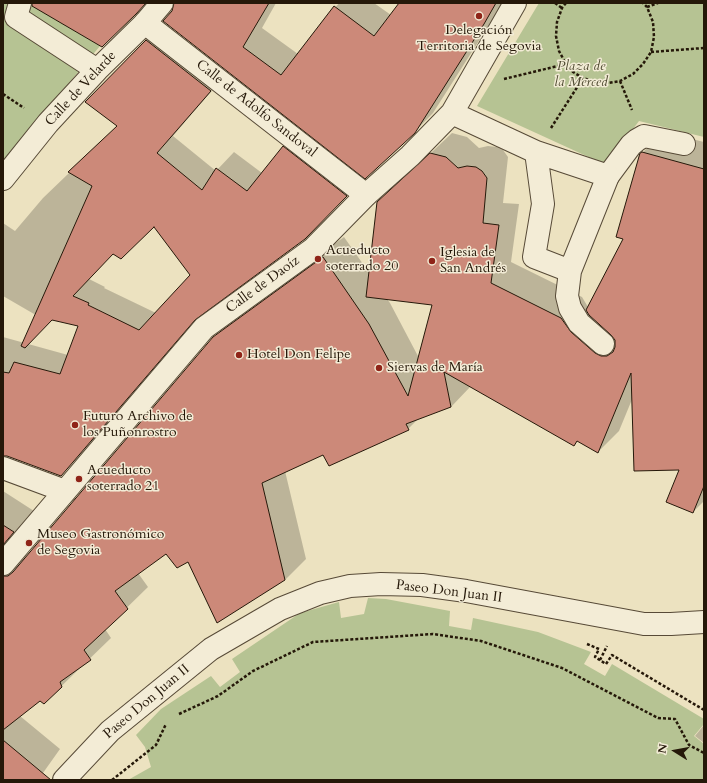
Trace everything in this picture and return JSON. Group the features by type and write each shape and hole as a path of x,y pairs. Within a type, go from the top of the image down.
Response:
{"street":[{"path":"20,3 16,17 97,70"},
{"name":"Calle de Velarde","path":"3,179 48,123 97,70 145,23 162,3"},
{"name":"Calle de Daoíz","path":"3,564 204,328 313,249 366,195 420,146 452,113 515,3"},
{"name":"Calle de Adolfo Sandoval","path":"145,23 366,195"},
{"path":"452,113 536,152 608,176"},
{"path":"603,344 579,323 570,308 567,296 570,271 608,176 631,145 644,136 684,144"},
{"path":"536,152 543,204 534,257 570,271"},
{"path":"3,468 66,491"},
{"name":"Paseo Don Juan II","path":"64,780 110,731 211,649 280,609 320,593 350,586 381,584 422,585 466,591 644,624 704,622"}],"path":[{"path":"555,3 562,8"},
{"path":"566,3 562,8 557,22 556,36 559,51 566,64 583,78 595,82 608,83 620,81 633,74 643,64 651,52 654,37 653,22 647,7 643,3"},
{"path":"647,7 658,3"},
{"path":"651,52 704,48"},
{"path":"510,77 566,64"},
{"path":"536,152 583,78"},
{"path":"175,716 218,696 253,671 312,642 433,634 481,640 562,668 658,718 675,719 689,745 704,753"},
{"path":"580,642 599,649 595,657 606,664 612,655 704,710"},
{"path":"600,660 605,651"},
{"path":"112,780 156,745 168,719"}],"green space":[{"path":"3,3 28,3 100,46 3,162"},
{"name":"Plaza de la Merced","path":"539,3 704,3 704,137 639,121 606,165 477,106"},
{"path":"368,598 386,599 450,611 449,626 471,630 473,618 538,632 591,652 584,664 605,676 612,664 704,719 704,724 694,736 704,744 704,780 128,780 151,767 145,747 136,735 161,709 211,676 220,687 240,672 232,659 300,613 339,602 341,618 364,614"}],"building":[{"path":"32,3 146,3 102,47 32,6"},
{"path":"174,3 269,3 243,47 281,75 334,6 374,36 399,3 496,3 415,133 365,179 163,21 172,11"},
{"path":"146,40 211,91 157,153 202,190 216,168 247,191 283,146 347,196 305,239 195,320 61,476 7,456 3,456 3,372 9,373 14,362 60,374 78,326 52,320 25,348 21,346 92,186 68,172 117,126 85,102","holes":["154,227 190,275 139,330 73,296 113,254 121,259"]},
{"path":"642,152 704,169 704,486 693,513 666,502 679,470 634,471 631,373 598,453 577,441 574,446 444,372 451,407 406,424 409,430 329,466 323,455 262,483 285,580 217,623 188,562 177,568 166,554 115,591 128,609 84,650 91,660 60,682 62,687 44,704 40,701 3,730 3,576 8,576 13,572 213,337 323,257 369,324 408,396 432,305 366,297 377,202 430,153 446,157 458,168 467,166 476,167 482,171 487,178 483,223 499,225 491,283 561,318 571,332 595,353 601,356 607,356 613,352 615,340 589,315 586,310 623,239 616,237 640,153"},
{"path":"3,525 14,532 3,545"},
{"path":"3,740 51,780 3,780"}],"place":[{"name":"Delegación Territoria de Segovia","path":"479,16"},
{"name":"Acueducto soterrado 20","path":"318,259"},
{"name":"Iglesia de San Andrés","path":"432,261"},
{"name":"Hotel Don Felipe","path":"239,355"},
{"name":"Siervas de María","path":"379,368"},
{"name":"Futuro Archivo de los Puñonrostro","path":"75,425"},
{"name":"Acueducto soterrado 21","path":"79,479"},
{"name":"Museo Gastronómico de Segovia","path":"29,543"}]}
